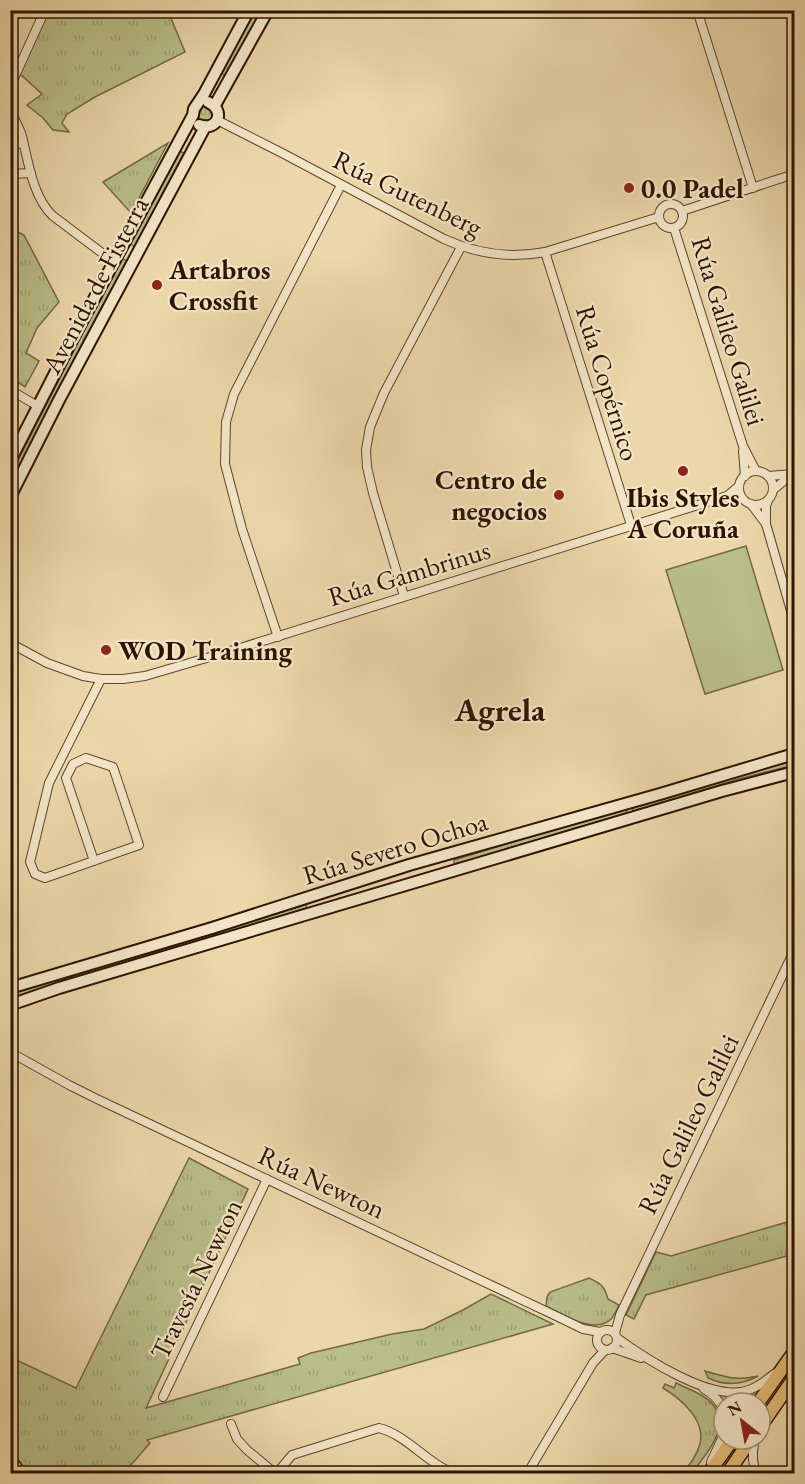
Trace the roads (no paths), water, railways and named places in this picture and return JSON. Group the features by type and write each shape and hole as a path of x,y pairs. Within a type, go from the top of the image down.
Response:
{"main road":[{"name":"Avenida de Fisterra","path":"10,461 193,115 194,109 249,10"},
{"path":"214,105 268,10"},
{"path":"193,115 195,122 205,127 211,126 217,120 218,112 214,105 206,101 197,104"},
{"name":"Avenida de Fisterra","path":"10,497 59,400 205,127"},
{"name":"Rúa Severo Ochoa","path":"10,988 223,925 409,865 795,754"},
{"name":"Rúa Severo Ochoa","path":"10,1005 59,988 329,907 722,791 795,772"},
{"path":"329,907 328,901 335,894 512,840 541,827"},
{"path":"766,1391 791,1356"},
{"path":"772,1411 795,1378"},
{"path":"707,1473 724,1451"},
{"path":"727,1473 746,1451"},
{"path":"10,1460 20,1473"}],"street":[{"path":"10,87 45,10"},
{"path":"697,10 753,188"},
{"path":"11,111 21,132 31,173 44,207 114,262"},
{"name":"Rúa Gutenberg","path":"217,120 461,247 499,255 515,256 545,252 660,218 661,210 670,204 682,211 795,174"},
{"path":"10,147 23,142"},
{"path":"10,174 31,173"},
{"path":"278,637 242,528 225,464 226,422 234,394 341,185"},
{"path":"660,218 666,227 674,228 682,221 682,211"},
{"name":"Rúa Galileo Galilei","path":"674,228 743,446 756,471"},
{"path":"404,596 373,493 366,450 370,427 384,393 461,247"},
{"name":"Rúa Copérnico","path":"545,252 631,525"},
{"path":"10,390 38,406"},
{"name":"Rúa Galileo Galilei","path":"743,446 745,476"},
{"path":"792,475 768,476 756,471 745,476 740,486 743,498 751,504 766,524 794,621"},
{"path":"766,524 768,500 773,490 792,475"},
{"path":"768,476 773,490"},
{"name":"Rúa Gambrinus","path":"10,643 57,667 83,676 123,679 145,676 278,637 727,496 740,486"},
{"name":"Rúa Gambrinus","path":"727,496 743,498"},
{"path":"751,504 762,504 768,500"},
{"path":"94,861 66,778 73,764 86,758 113,767 139,845 94,861 45,878 35,874 30,862 49,783 101,679"},
{"name":"Rúa Galileo Galilei","path":"616,1336 620,1315 795,951"},
{"name":"Rúa Newton","path":"10,1046 44,1070"},
{"name":"Rúa Newton","path":"10,1052 97,1099 600,1336"},
{"name":"Travesía Newton","path":"163,1396 267,1179"},
{"name":"Rúa Galileo Galilei","path":"600,1336 620,1315"},
{"name":"Rúa Newton","path":"600,1336 611,1330 616,1336 654,1362 693,1382 726,1392 753,1389 763,1383 791,1356"},
{"path":"527,1473 593,1363 600,1336"},
{"name":"Rúa Newton","path":"600,1336 602,1349 654,1362"},
{"path":"593,1363 616,1344 616,1336"},
{"name":"Rúa Newton","path":"693,1382 712,1396"},
{"path":"772,1412 774,1408"},
{"path":"231,1424 237,1439 247,1450 276,1473 292,1455 379,1428 390,1431 436,1465 456,1473"},
{"path":"707,1473 717,1451"},
{"path":"734,1473 748,1451"},
{"path":"752,1451 754,1468 757,1473"}],"place":[{"name":"0.0 Padel","path":"629,188"},
{"name":"Artabros Crossfit","path":"157,285"},
{"name":"Ibis Styles A Coruña","path":"683,471"},
{"name":"Centro de negocios","path":"559,495"},
{"name":"WOD Training","path":"106,650"}],"district":[{"name":"Agrela","path":"500,709"}]}
